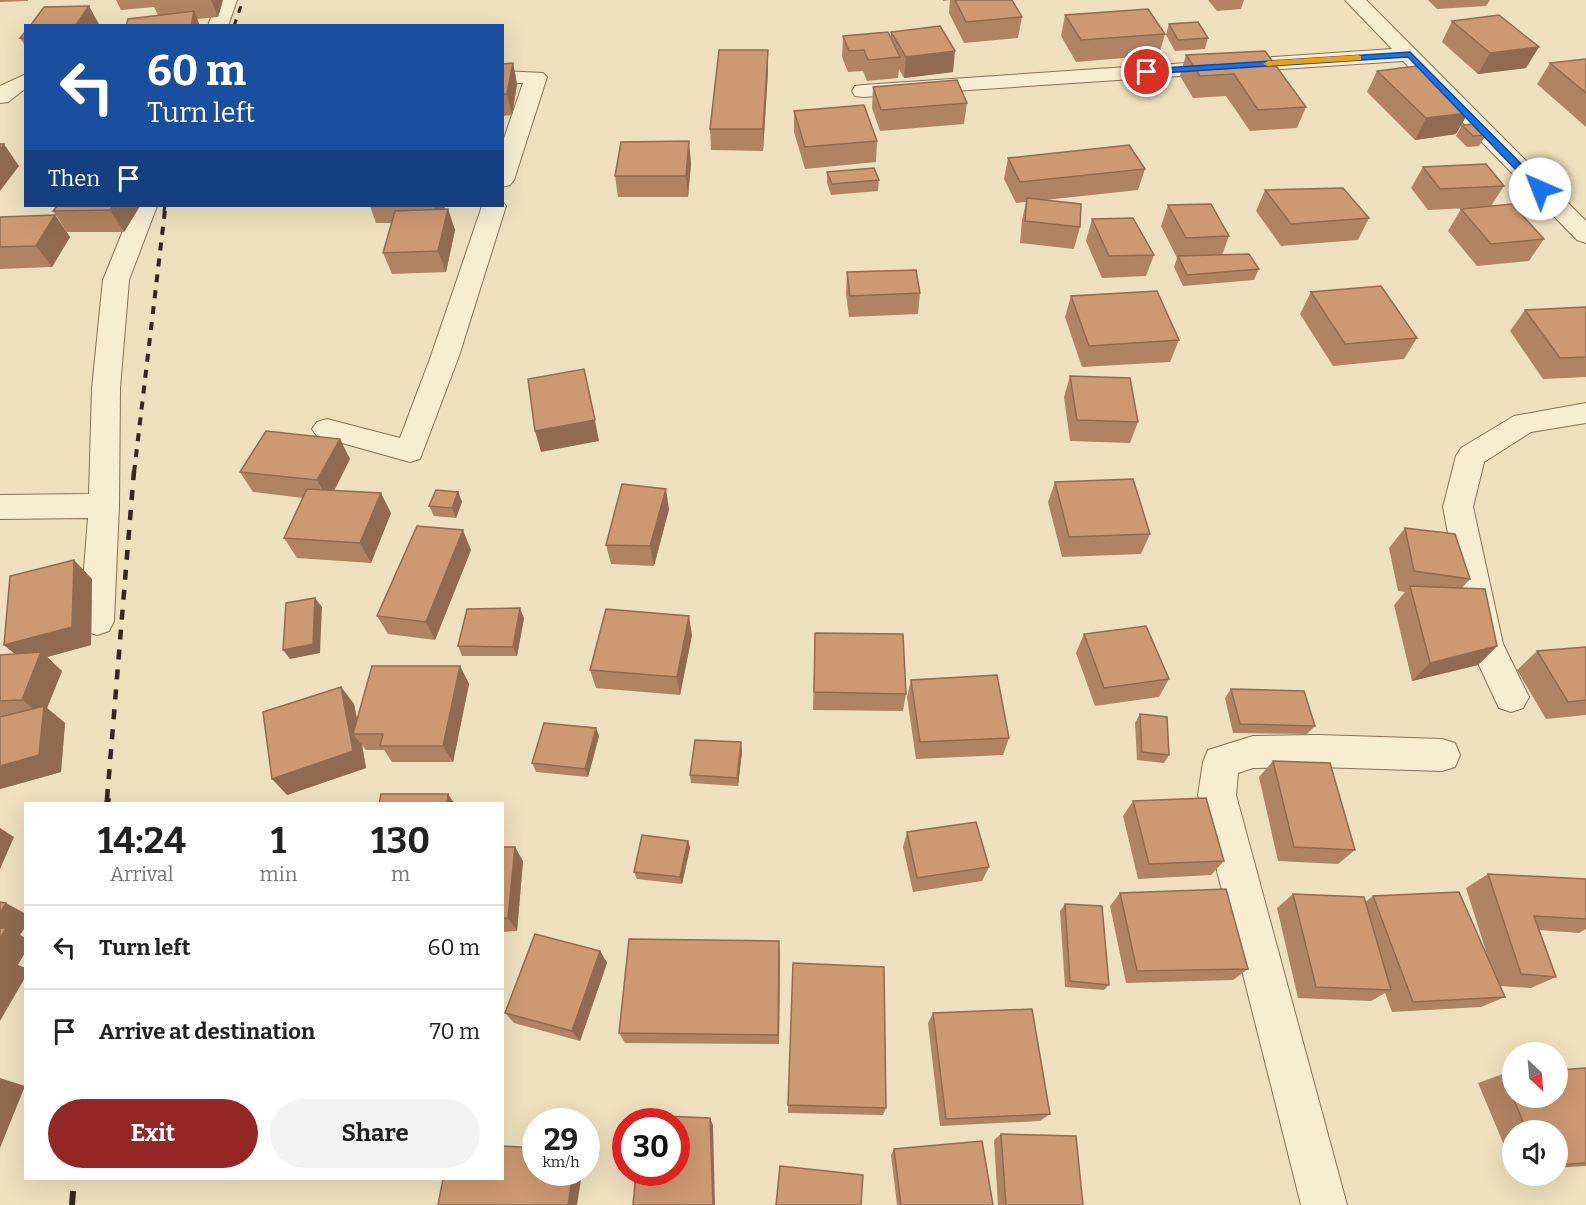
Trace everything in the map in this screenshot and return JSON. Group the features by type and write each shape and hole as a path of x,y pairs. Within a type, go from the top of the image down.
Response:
{"street":[{"path":"219,24 227,0"},
{"path":"1355,0 1586,235"},
{"path":"863,91 1410,54"},
{"path":"504,77 536,77 504,174"},
{"path":"0,97 11,87 24,81"},
{"path":"1553,203 1586,202"},
{"path":"97,621 104,506 106,388 116,280 145,207"},
{"path":"327,429 410,451 445,356 494,207"},
{"path":"1511,697 1486,644 1458,507 1472,456 1524,423 1586,413"},
{"path":"0,507 104,506"},
{"path":"1324,1205 1217,795 1221,762 1253,752 1319,751 1442,756"}],"building":[{"path":"955,0 1012,0 1022,17 966,22"},
{"path":"89,6 76,24 31,24 44,7"},
{"path":"1148,9 1165,34 1081,40 1065,15"},
{"path":"194,11 191,24 127,24 128,19"},
{"path":"1499,15 1539,47 1490,53 1452,21"},
{"path":"1198,22 1208,38 1178,40 1169,24"},
{"path":"940,26 955,51 906,57 891,32"},
{"path":"888,32 900,57 868,60 864,50 849,51 843,36"},
{"path":"719,50 768,50 763,129 710,129"},
{"path":"1265,51 1306,107 1258,110 1234,74 1200,76 1186,55"},
{"path":"1586,59 1586,93 1550,63"},
{"path":"513,63 507,94 504,94 504,64"},
{"path":"1417,66 1468,113 1426,118 1377,71"},
{"path":"957,80 967,103 881,110 873,87"},
{"path":"864,105 877,141 805,147 794,111"},
{"path":"1475,124 1486,135 1473,136 1462,125"},
{"path":"689,141 686,176 615,176 621,142"},
{"path":"1129,145 1145,169 1020,182 1008,158"},
{"path":"1486,164 1504,186 1440,189 1423,167"},
{"path":"874,168 879,180 832,184 827,172"},
{"path":"1343,188 1369,218 1291,224 1265,190"},
{"path":"1027,198 1081,204 1080,227 1025,221"},
{"path":"1211,204 1229,236 1186,238 1168,205"},
{"path":"1512,204 1544,239 1491,244 1461,209"},
{"path":"56,207 112,207 110,210 53,211"},
{"path":"448,209 438,251 383,253 395,211"},
{"path":"55,215 36,246 0,247 0,217"},
{"path":"1133,218 1154,255 1109,256 1092,219"},
{"path":"1249,254 1259,269 1187,275 1178,256"},
{"path":"916,270 920,293 850,296 847,272"},
{"path":"1381,286 1417,338 1345,344 1311,292"},
{"path":"1157,291 1179,340 1089,346 1071,296"},
{"path":"1586,307 1586,357 1560,358 1525,310"},
{"path":"584,369 595,420 535,431 528,379"},
{"path":"1070,376 1130,378 1138,422 1077,420"},
{"path":"266,431 340,439 317,480 240,472"},
{"path":"1133,479 1150,534 1069,537 1055,482"},
{"path":"622,484 666,489 650,546 606,545"},
{"path":"307,489 381,493 360,543 284,538"},
{"path":"436,490 458,492 452,508 429,506"},
{"path":"417,526 463,530 426,622 377,616"},
{"path":"1405,528 1455,534 1470,579 1414,571"},
{"path":"74,560 72,627 4,645 10,576"},
{"path":"1410,586 1485,589 1497,646 1430,663"},
{"path":"315,598 313,644 283,650 286,603"},
{"path":"520,608 513,647 458,646 467,609"},
{"path":"606,609 689,616 677,677 590,670"},
{"path":"1146,626 1169,679 1104,688 1084,634"},
{"path":"815,633 903,634 906,694 814,692"},
{"path":"1586,647 1586,700 1568,702 1537,651"},
{"path":"41,652 22,700 0,701 0,655"},
{"path":"372,666 460,666 443,746 380,746 383,734 353,734"},
{"path":"997,675 1009,738 920,742 911,680"},
{"path":"341,687 353,751 272,779 263,712"},
{"path":"1231,689 1304,691 1315,726 1240,724"},
{"path":"44,706 39,755 0,766 0,717"},
{"path":"1140,714 1167,717 1169,755 1142,752"},
{"path":"544,723 596,728 585,769 532,763"},
{"path":"695,740 741,742 737,778 690,775"},
{"path":"1273,761 1330,763 1355,850 1294,847"},
{"path":"381,794 448,794 447,802 379,802"},
{"path":"1206,798 1224,861 1149,864 1133,801"},
{"path":"976,822 989,867 917,878 907,832"},
{"path":"642,835 688,841 680,877 634,872"},
{"path":"504,847 515,847 508,918 504,918"},
{"path":"1488,874 1586,879 1586,919 1534,916 1556,977 1521,974"},
{"path":"1226,889 1248,969 1137,971 1120,893"},
{"path":"1459,892 1505,997 1413,1002 1373,896"},
{"path":"1293,894 1364,897 1391,990 1316,987"},
{"path":"0,902 6,903 0,913"},
{"path":"1065,904 1102,906 1109,985 1070,981"},
{"path":"0,928 6,928 0,939"},
{"path":"535,934 600,951 572,1031 505,1013"},
{"path":"629,939 779,941 778,1035 619,1033"},
{"path":"793,963 884,967 886,1108 788,1105"},
{"path":"1032,1009 1050,1114 946,1119 933,1013"},
{"path":"1586,1068 1586,1163 1568,1164 1568,1120 1522,1120 1517,1108 1568,1108 1568,1069"},
{"path":"690,1117 710,1118 713,1205 633,1205 635,1186 690,1186"},
{"path":"1001,1134 1076,1136 1083,1205 1006,1205"},
{"path":"982,1141 993,1205 901,1205 894,1149"},
{"path":"504,1146 522,1147 522,1186 571,1186 568,1205 438,1205 443,1180 504,1180"},
{"path":"780,1166 863,1175 861,1205 776,1205"}],"railway":[{"path":"235,24 243,0"},
{"path":"164,211 165,207"},
{"path":"134,473 165,210"},
{"path":"107,799 134,471"},
{"path":"107,802 108,798"},
{"path":"72,1205 74,1180"}],"slow traffic":[{"path":"1268,64 1358,58"}],"route":[{"path":"1147,72 1410,54 1540,189"}]}
